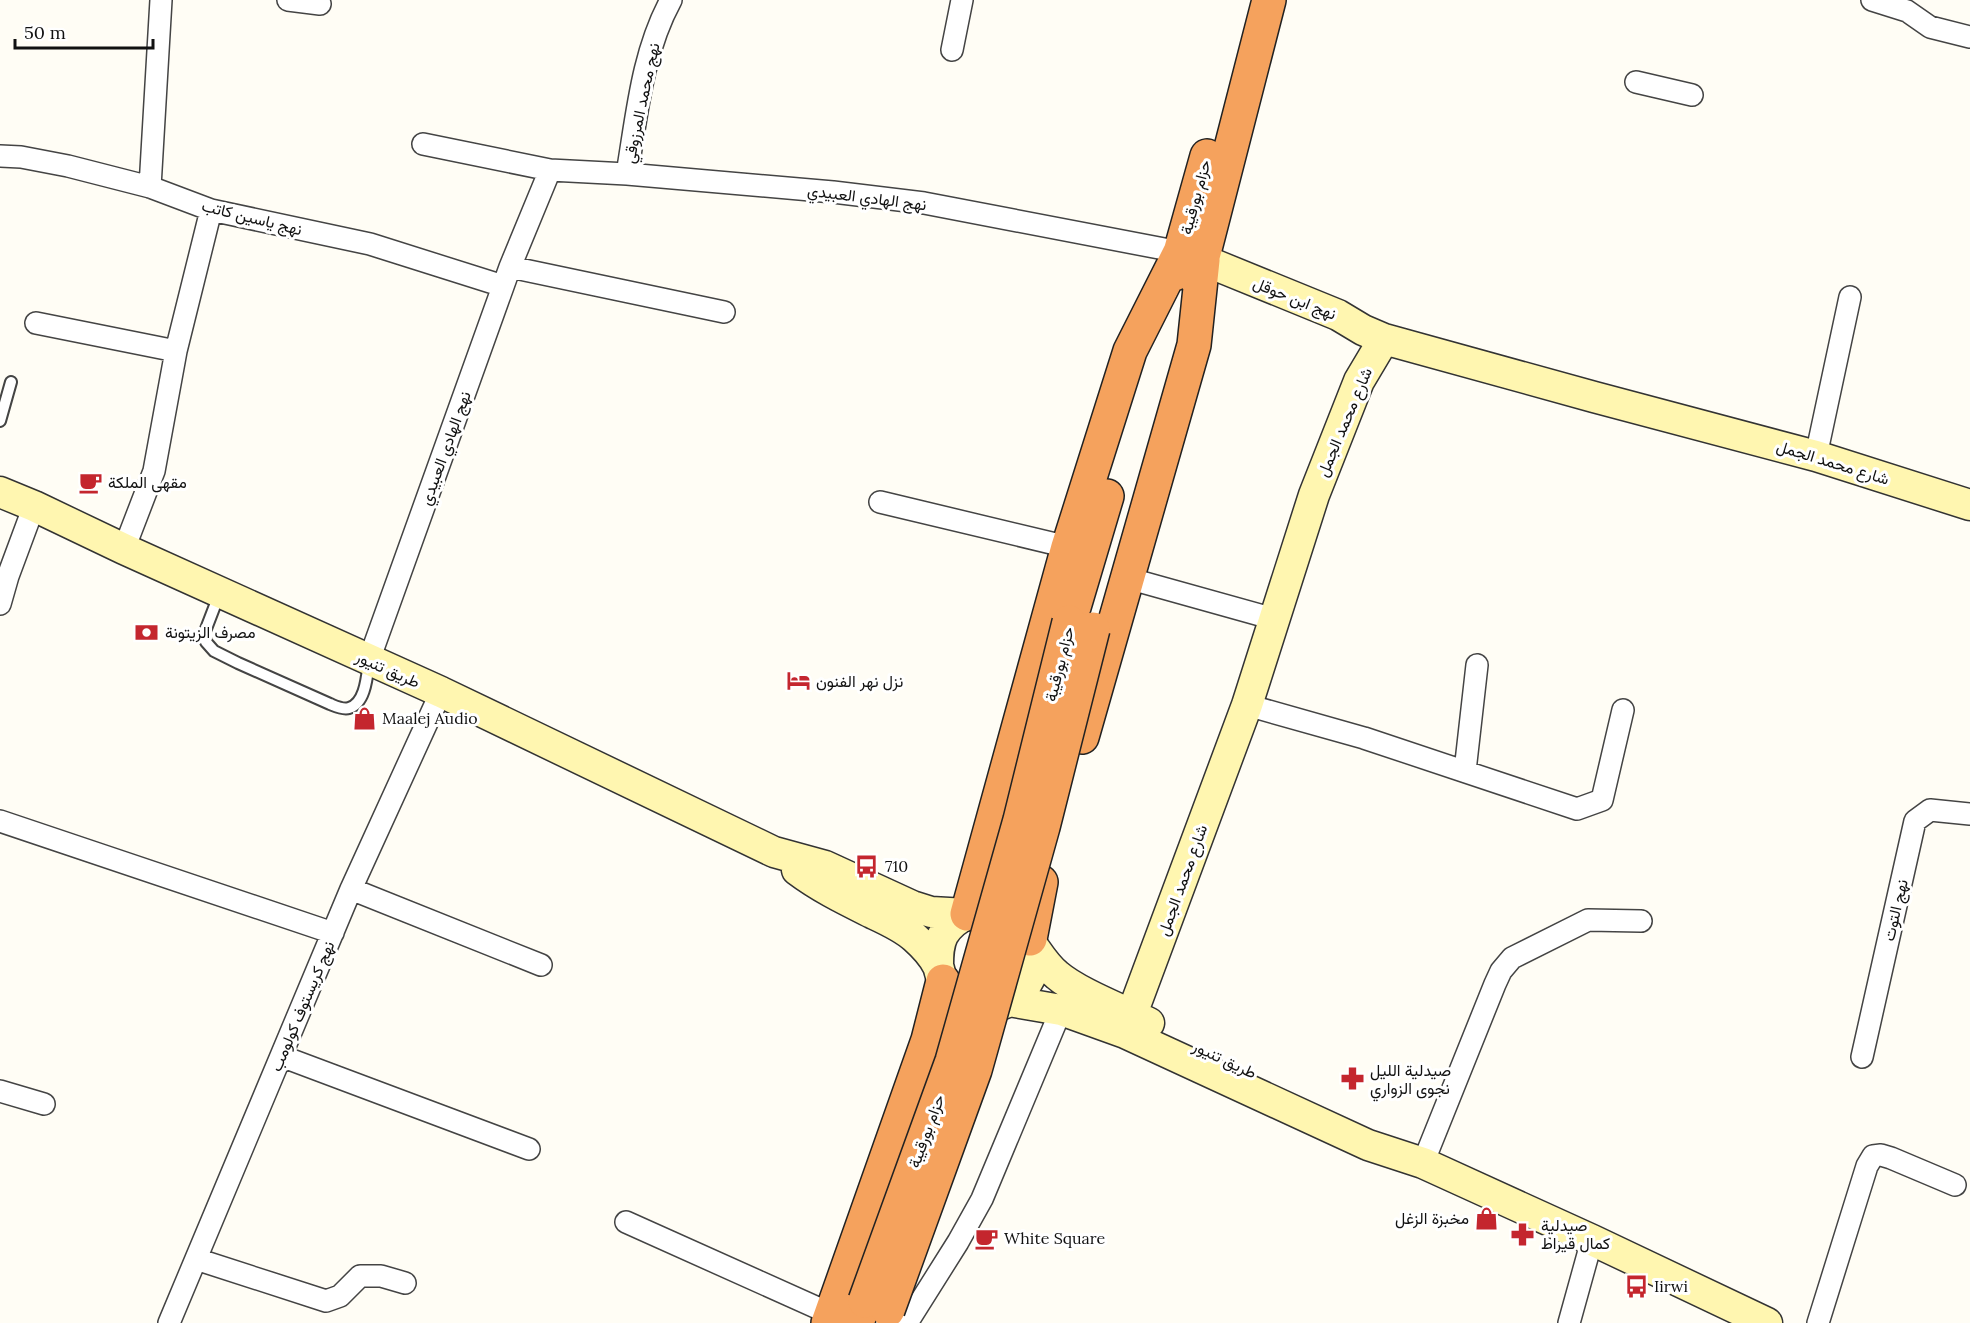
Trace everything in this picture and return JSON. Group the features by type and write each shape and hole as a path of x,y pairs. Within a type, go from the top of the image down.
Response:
{"highway":[{"name":"حزام بورقيبة","path":"1192,256 1246,0"},
{"name":"حزام بورقيبة","path":"869,1317 951,1061 1020,820 1081,626 1269,0"},
{"path":"967,914 1068,546 1130,351 1192,256"},
{"path":"1032,942 1040,887 1128,569 1194,345 1192,256"},
{"path":"869,1317 940,973"},
{"path":"869,1317 988,1072 1010,1001"}],"main road":[{"name":"نهج ابن حوقل","path":"1192,256 1338,315 1384,339"},
{"name":"شارع محمد الجمل","path":"1131,1014 1247,705 1322,474 1359,381 1384,339 1594,398 1816,456 1965,502"},
{"name":"طريق تنيور","path":"0,492 441,692 774,852 825,866 912,906 932,912 967,914"},
{"name":"طريق تنيور","path":"774,852 815,884 914,937 927,951 940,973"},
{"path":"983,910 1000,912 1015,919 1032,942 1035,963 1030,978 1022,991 1010,1001 995,1006 979,1006 964,1002 952,993 940,973 938,951 943,936 953,923 967,914 983,910"},
{"name":"طريق تنيور","path":"1032,942 1058,976 1080,989 1367,1126 1424,1163"},
{"name":"طريق تنيور","path":"1010,1001 1061,1010 1125,1032 1368,1145 1424,1163 1767,1323"}],"street":[{"path":"150,187 161,0"},
{"path":"288,0 320,4"},
{"name":"نهج محمد المرزوقي","path":"627,174 648,57 658,26 671,0"},
{"path":"952,50 962,0"},
{"path":"1863,0 1899,11 1927,25 1970,37"},
{"path":"1872,0 1907,11 1927,25"},
{"path":"1636,82 1692,95"},
{"name":"نهج الهادي العبيدي","path":"423,144 550,170 627,174 833,192 924,203 1192,256"},
{"name":"نهج ياسين كاتب","path":"0,156 21,157 68,166 150,187 212,210 370,244 507,277 724,312"},
{"name":"نهج الهادي العبيدي","path":"369,660 507,277 550,170"},
{"path":"124,549 154,471 176,351 212,210"},
{"path":"1816,456 1850,297"},
{"path":"36,323 176,351"},
{"path":"880,502 1068,546"},
{"path":"0,604 34,506"},
{"path":"1138,581 1274,619"},
{"path":"1465,771 1477,665"},
{"name":"نهج كريستوف كولومب","path":"169,1323 351,889 441,692"},
{"path":"1247,705 1364,738 1577,809 1602,800 1623,710"},
{"name":"نهج التوت","path":"1862,1057 1915,821 1930,810 1970,814"},
{"path":"0,821 333,933"},
{"path":"351,889 541,965"},
{"path":"1424,1163 1495,984 1501,971 1512,958 1588,920 1641,921"},
{"path":"626,1222 869,1317 958,1242 982,1199 1061,1010"},
{"path":"281,1056 529,1149"},
{"path":"0,1091 44,1104"},
{"path":"1818,1323 1864,1176 1874,1156 1881,1155 1891,1158 1956,1185"},
{"path":"1569,1323 1592,1240"},
{"path":"196,1259 326,1301 340,1296 360,1276 381,1276 405,1283"}],"lane":[{"path":"0,421 11,382"},
{"path":"220,592 204,634 206,642 213,651 238,663 330,704 348,708 362,695 369,660"}],"place":[{"name":"مقهى الملكة","path":"90,482"},
{"name":"مصرف الزيتونة","path":"147,632"},
{"name":"نزل نهر الفنون","path":"798,681"},
{"name":"Maalej Audio","path":"364,718"},
{"name":"710","path":"867,866"},
{"name":"صيدلية الليل نجوى الزواري","path":"1352,1079"},
{"name":"مخبزة الزغل","path":"1487,1218"},
{"name":"صيدلية كمال قيراط","path":"1523,1234"},
{"name":"White Square","path":"986,1238"},
{"name":"Iirwi","path":"1636,1286"}]}
